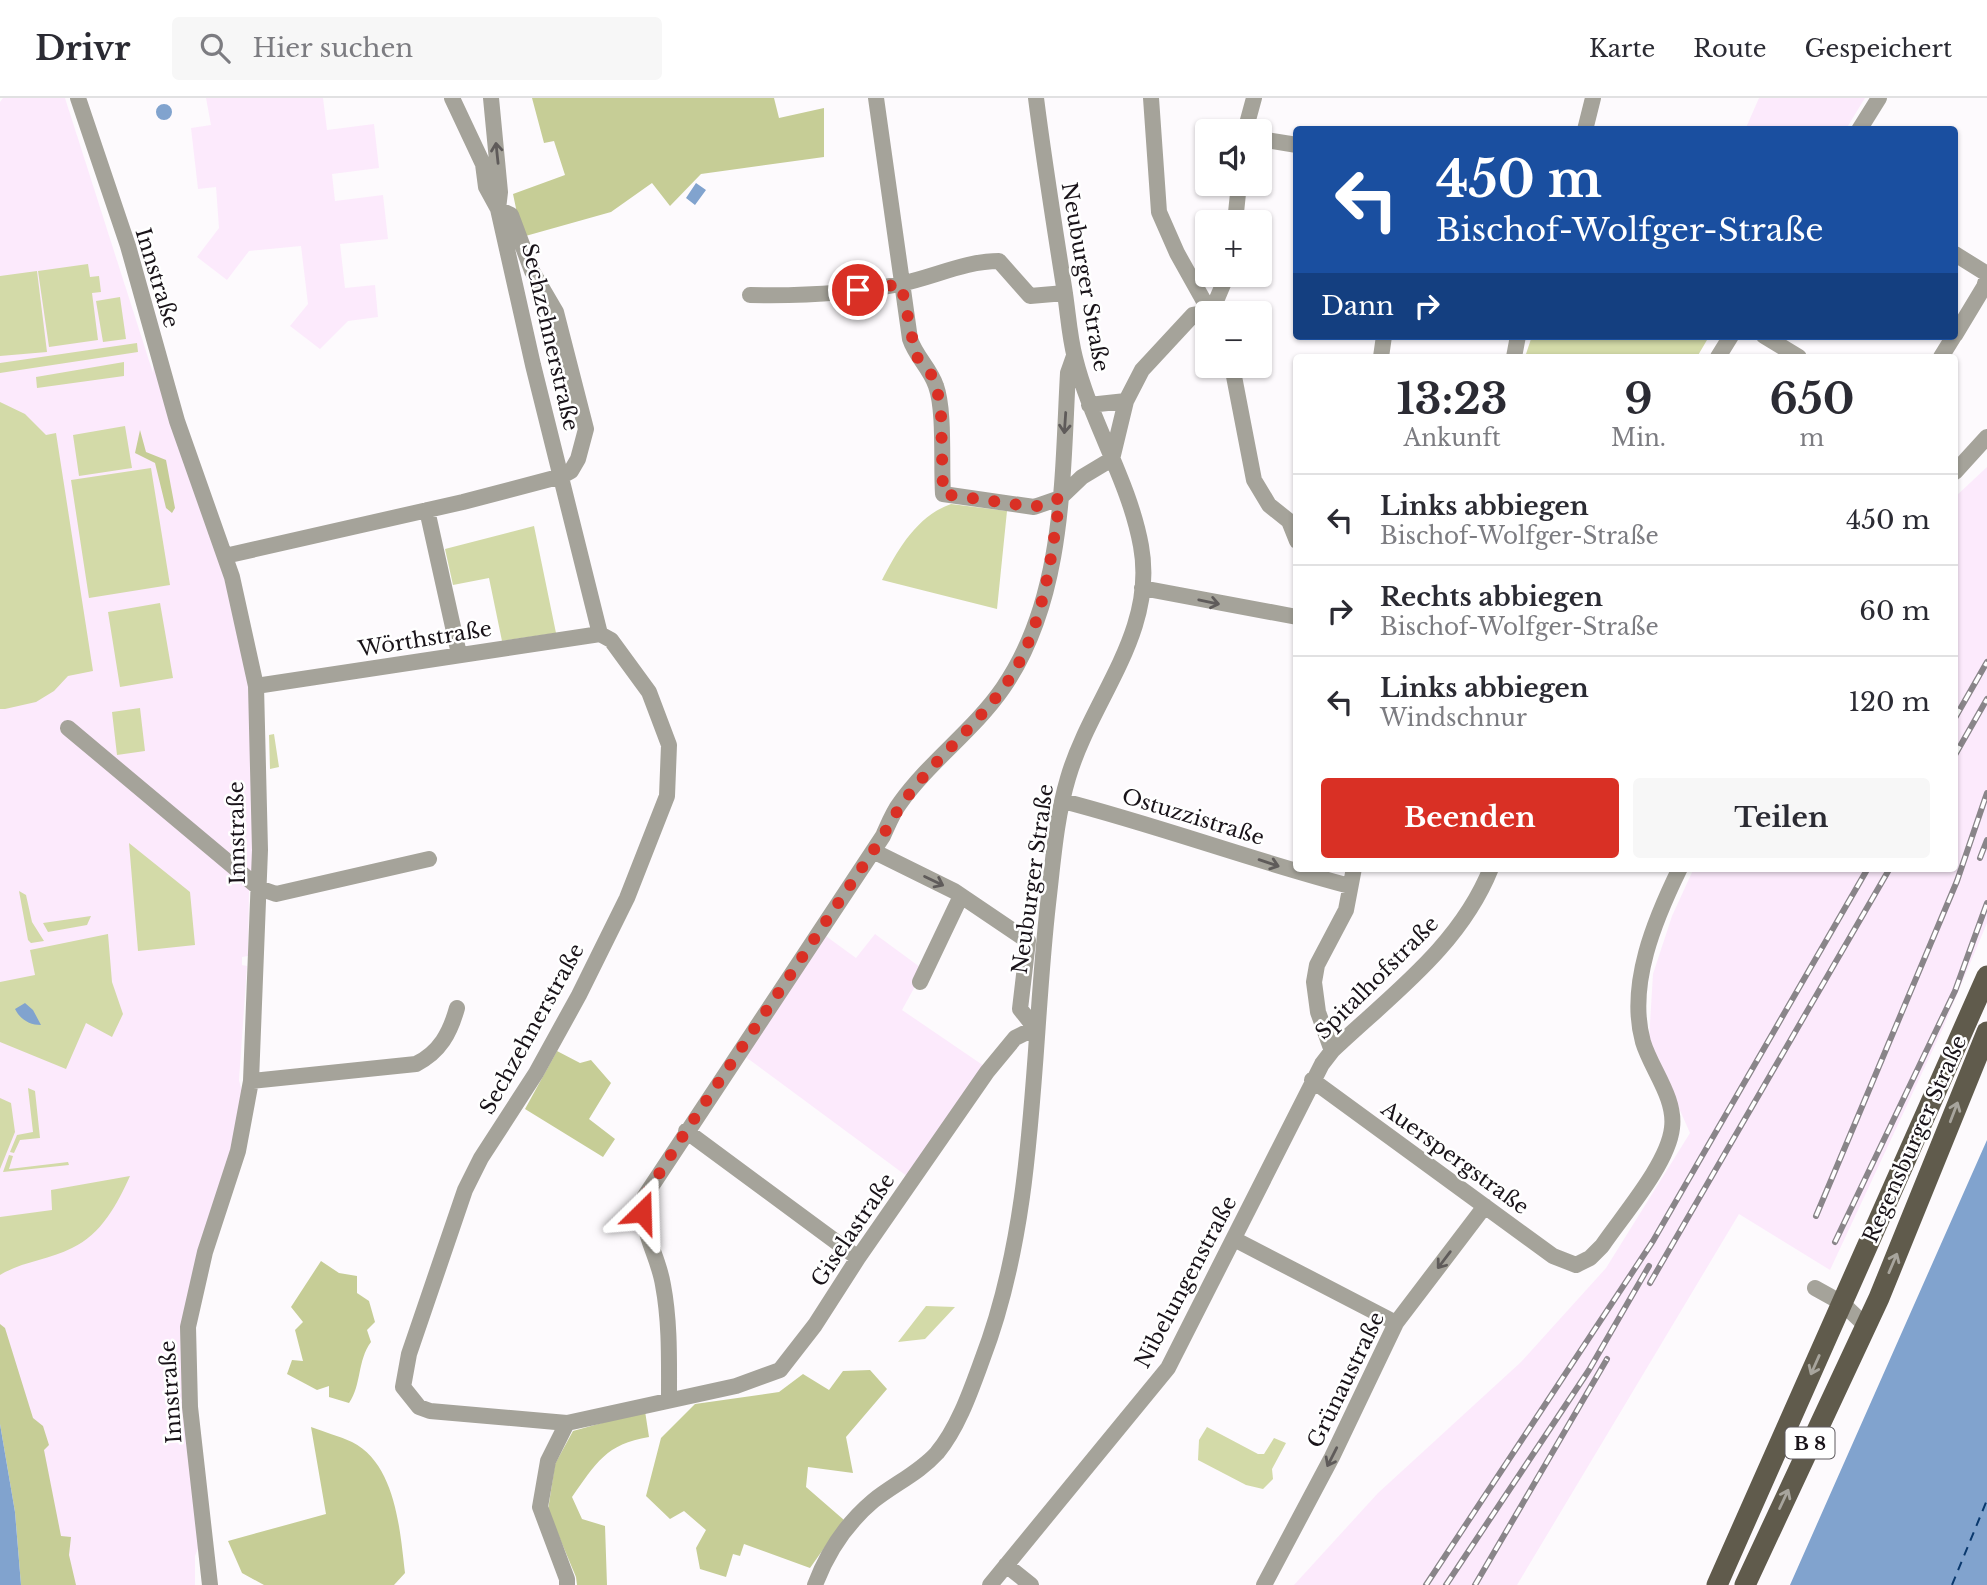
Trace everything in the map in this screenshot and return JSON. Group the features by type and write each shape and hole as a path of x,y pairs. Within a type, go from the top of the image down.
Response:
{"main road":[{"name":"Regensburger Straße","path":"1717,1585 1987,976"},
{"name":"Regensburger Straße","path":"1745,1585 1864,1324 1879,1298 1987,1032"}],"street":[{"name":"Innstraße","path":"78,98 128,246 177,421 225,556 239,604 256,686 259,888 251,1081 237,1152 205,1252 188,1327 190,1407 211,1585"},
{"name":"Sechzehnerstraße","path":"452,98 483,164 486,187 498,209 533,365 600,634 611,640 649,692 669,745 667,796 627,898 579,995 536,1073 481,1158 465,1190 409,1354 403,1387 419,1406 430,1411 567,1423 669,1398"},
{"path":"491,98 500,192 498,209"},
{"path":"876,98 901,284 916,356 930,372 937,388 941,414 943,494 1034,507 1060,498 1082,477 1112,459 1126,401 1142,370 1195,315"},
{"name":"Neuburger Straße","path":"815,1585 830,1553 850,1524 873,1501 924,1466 937,1452 948,1437 982,1362 1007,1284 1020,1217 1035,1028 1063,801 1083,740 1132,638 1142,588 1142,547 1112,459 1089,405 1074,356 1036,98"},
{"path":"1152,98 1159,212 1177,253 1204,301"},
{"path":"1248,119 1254,98"},
{"path":"1586,126 1593,98"},
{"path":"1862,126 1879,98"},
{"path":"1272,141 1293,144"},
{"name":"Sechzehnerstraße","path":"498,209 511,215 532,271 556,312 574,373 586,429 578,459 571,471 562,476"},
{"path":"1958,256 1987,276 1984,287 1958,329"},
{"path":"750,295 815,296 901,284 982,261 999,261 1030,296 1065,293"},
{"path":"1771,340 1794,354"},
{"path":"669,1398 669,1326 663,1281 647,1242 642,1212 645,1196 873,850 898,804 1002,690 1019,663 1035,627 1046,589 1060,498 1068,373 1074,356"},
{"path":"1234,378 1254,480 1269,505 1289,521 1293,531"},
{"path":"1089,405 1126,401"},
{"path":"1961,456 1987,437"},
{"path":"225,556 562,476"},
{"path":"427,510 459,654"},
{"path":"1142,588 1293,612"},
{"name":"Wörthstraße","path":"256,686 600,634"},
{"path":"68,728 259,888 276,894 429,859"},
{"name":"Ostuzzistraße","path":"1063,801 1143,822 1293,871"},
{"path":"873,850 961,896 1028,941 1020,1009 1035,1028"},
{"name":"Ostuzzistraße","path":"1297,872 1350,886"},
{"path":"1332,1051 1318,1012 1314,982 1317,965 1346,910 1353,872"},
{"name":"Spitalhofstraße","path":"1312,1080 1332,1051 1430,960 1462,922 1489,872"},
{"name":"Auerspergstraße","path":"1312,1080 1553,1256 1576,1265 1590,1258 1602,1246 1662,1158 1673,1126 1669,1104 1643,1043 1640,1023 1641,991 1650,938 1678,872"},
{"path":"920,982 961,896"},
{"path":"251,1081 416,1064 432,1055 441,1045 457,1008"},
{"name":"Giselastraße","path":"669,1398 736,1386 780,1370 816,1325 858,1258 987,1072 1015,1038 1035,1028"},
{"name":"Nibelungenstraße","path":"990,1585 1168,1367 1312,1080"},
{"path":"686,1131 858,1258"},
{"name":"Grünaustraße","path":"1264,1585 1332,1457 1396,1323 1485,1206"},
{"path":"1234,1239 1396,1323"},
{"path":"1815,1288 1842,1303 1864,1324"},
{"path":"567,1423 548,1461 540,1507 567,1585"},
{"path":"1006,1565 1031,1585"}],"shaded area":[{"path":"3,98 65,98 153,373 153,335 252,660 260,850 249,891 248,956 242,957 242,965 247,966 239,1080 247,1112 190,1314 203,1536 195,1556 195,1585 43,1585 0,1357 0,102"},
{"path":"206,98 323,98 327,130 374,124 379,168 332,174 335,201 383,195 388,239 340,244 345,288 375,285 378,317 348,321 320,349 290,326 308,304 301,246 249,251 227,280 197,257 219,228 216,187 198,189 191,128 211,125"},
{"path":"1759,98 1865,98 1848,126 1747,126"},
{"path":"1987,467 1987,923 1943,1028 1830,1270 1739,1214 1517,1585 1294,1585 1378,1493 1521,1362 1606,1268 1690,1133 1649,1040 1653,974 1672,916 1692,872 1958,872 1958,494"},
{"path":"819,931 856,958 875,934 924,970 902,1010 990,1070 912,1180 739,1052"}],"green space":[{"path":"532,98 774,98 779,118 824,108 824,157 701,174 670,206 652,183 611,212 522,237 513,194 565,175 554,141 544,143"},
{"path":"88,264 90,277 99,276 101,292 92,293 98,340 49,347 38,271"},
{"path":"37,271 47,352 0,356 0,276"},
{"path":"120,297 126,339 103,342 96,301"},
{"path":"1531,340 1707,340 1699,354 1526,354"},
{"path":"137,343 138,352 0,373 0,363"},
{"path":"124,362 124,376 37,388 36,377"},
{"path":"0,402 25,414 46,435 56,433 93,671 68,676 54,691 36,702 5,709 0,709"},
{"path":"125,426 132,468 79,476 73,435"},
{"path":"140,430 146,452 166,460 175,508 172,513 166,508 155,463 135,453"},
{"path":"151,468 170,585 89,598 71,480"},
{"path":"951,504 1007,511 997,609 882,580 902,545 918,525 939,509"},
{"path":"534,526 556,633 502,641 489,578 453,585 445,549"},
{"path":"160,603 173,678 120,687 108,612"},
{"path":"140,708 145,751 117,755 112,712"},
{"path":"274,734 279,767 270,769 269,735"},
{"path":"129,843 190,892 195,945 138,951"},
{"path":"19,891 26,895 32,922 44,941 31,943 28,940"},
{"path":"91,916 87,925 48,932 43,923"},
{"path":"108,934 112,982 123,1014 112,1037 86,1023 66,1069 0,1042 0,982 35,975 30,950"},
{"path":"557,1051 580,1063 591,1060 611,1083 589,1119 615,1139 603,1157 525,1109"},
{"path":"28,1088 35,1091 40,1138 20,1140 14,1153 10,1152 17,1135 33,1132"},
{"path":"0,1098 11,1103 15,1132 0,1169"},
{"path":"9,1155 13,1156 9,1169 68,1162 69,1165 3,1172"},
{"path":"130,1176 120,1197 92,1235 63,1252 0,1275 0,1217 52,1210 51,1190"},
{"path":"321,1261 339,1273 357,1276 357,1293 369,1301 375,1322 367,1330 371,1342 363,1357 356,1388 349,1403 329,1397 329,1386 317,1390 287,1374 292,1360 303,1361 295,1330 303,1322 291,1307"},
{"path":"926,1306 955,1307 925,1339 898,1342"},
{"path":"0,1324 5,1328 33,1418 43,1426 49,1445 44,1450 61,1536 71,1537 69,1555 76,1585 21,1585 15,1512 0,1424"},
{"path":"870,1370 887,1389 846,1437 853,1473 808,1467 806,1487 844,1520 810,1568 744,1544 740,1556 733,1554 726,1577 700,1569 696,1548 706,1530 684,1511 670,1519 646,1496 661,1438 695,1404 779,1392 803,1374 829,1390 843,1371"},
{"path":"645,1411 649,1437 622,1445 603,1457 572,1497 582,1519 605,1526 607,1585 577,1585 548,1510 555,1464 573,1431"},
{"path":"311,1427 352,1442 367,1452 387,1482 398,1519 405,1573 394,1585 264,1585 242,1573 228,1541 326,1514"},
{"path":"1207,1427 1258,1454 1264,1454 1274,1438 1286,1443 1272,1469 1273,1479 1263,1489 1246,1485 1198,1460 1199,1440"}],"water":[{"path":"161,104 167,104 172,112 170,118 161,120 156,115 156,109"},
{"path":"696,183 706,190 695,205 686,198"},
{"path":"25,1003 33,1010 41,1025 29,1023 17,1013 15,1009"},
{"path":"1987,1140 1987,1585 1790,1585"},
{"path":"0,1424 15,1512 21,1585 0,1585"}],"ferry route":[{"path":"1952,1585 1987,1500"}],"railway":[{"path":"1958,713 1987,662"},
{"path":"1958,750 1987,699"},
{"path":"1816,1216 1957,881 1987,793"},
{"path":"1980,858 1987,840"},
{"path":"1426,1585 1653,1241 1866,872"},
{"path":"1650,1283 1888,872"},
{"path":"1835,1242 1955,991 1987,903"},
{"path":"1446,1585 1589,1370 1649,1266"},
{"path":"1475,1585 1607,1359"}],"route":[{"path":"642,1212 645,1196 883,836 898,804 1002,690 1019,663 1035,627 1046,589 1060,498 1034,507 943,494 941,414 937,388 930,372 916,356 910,339 901,284 858,290"}]}
